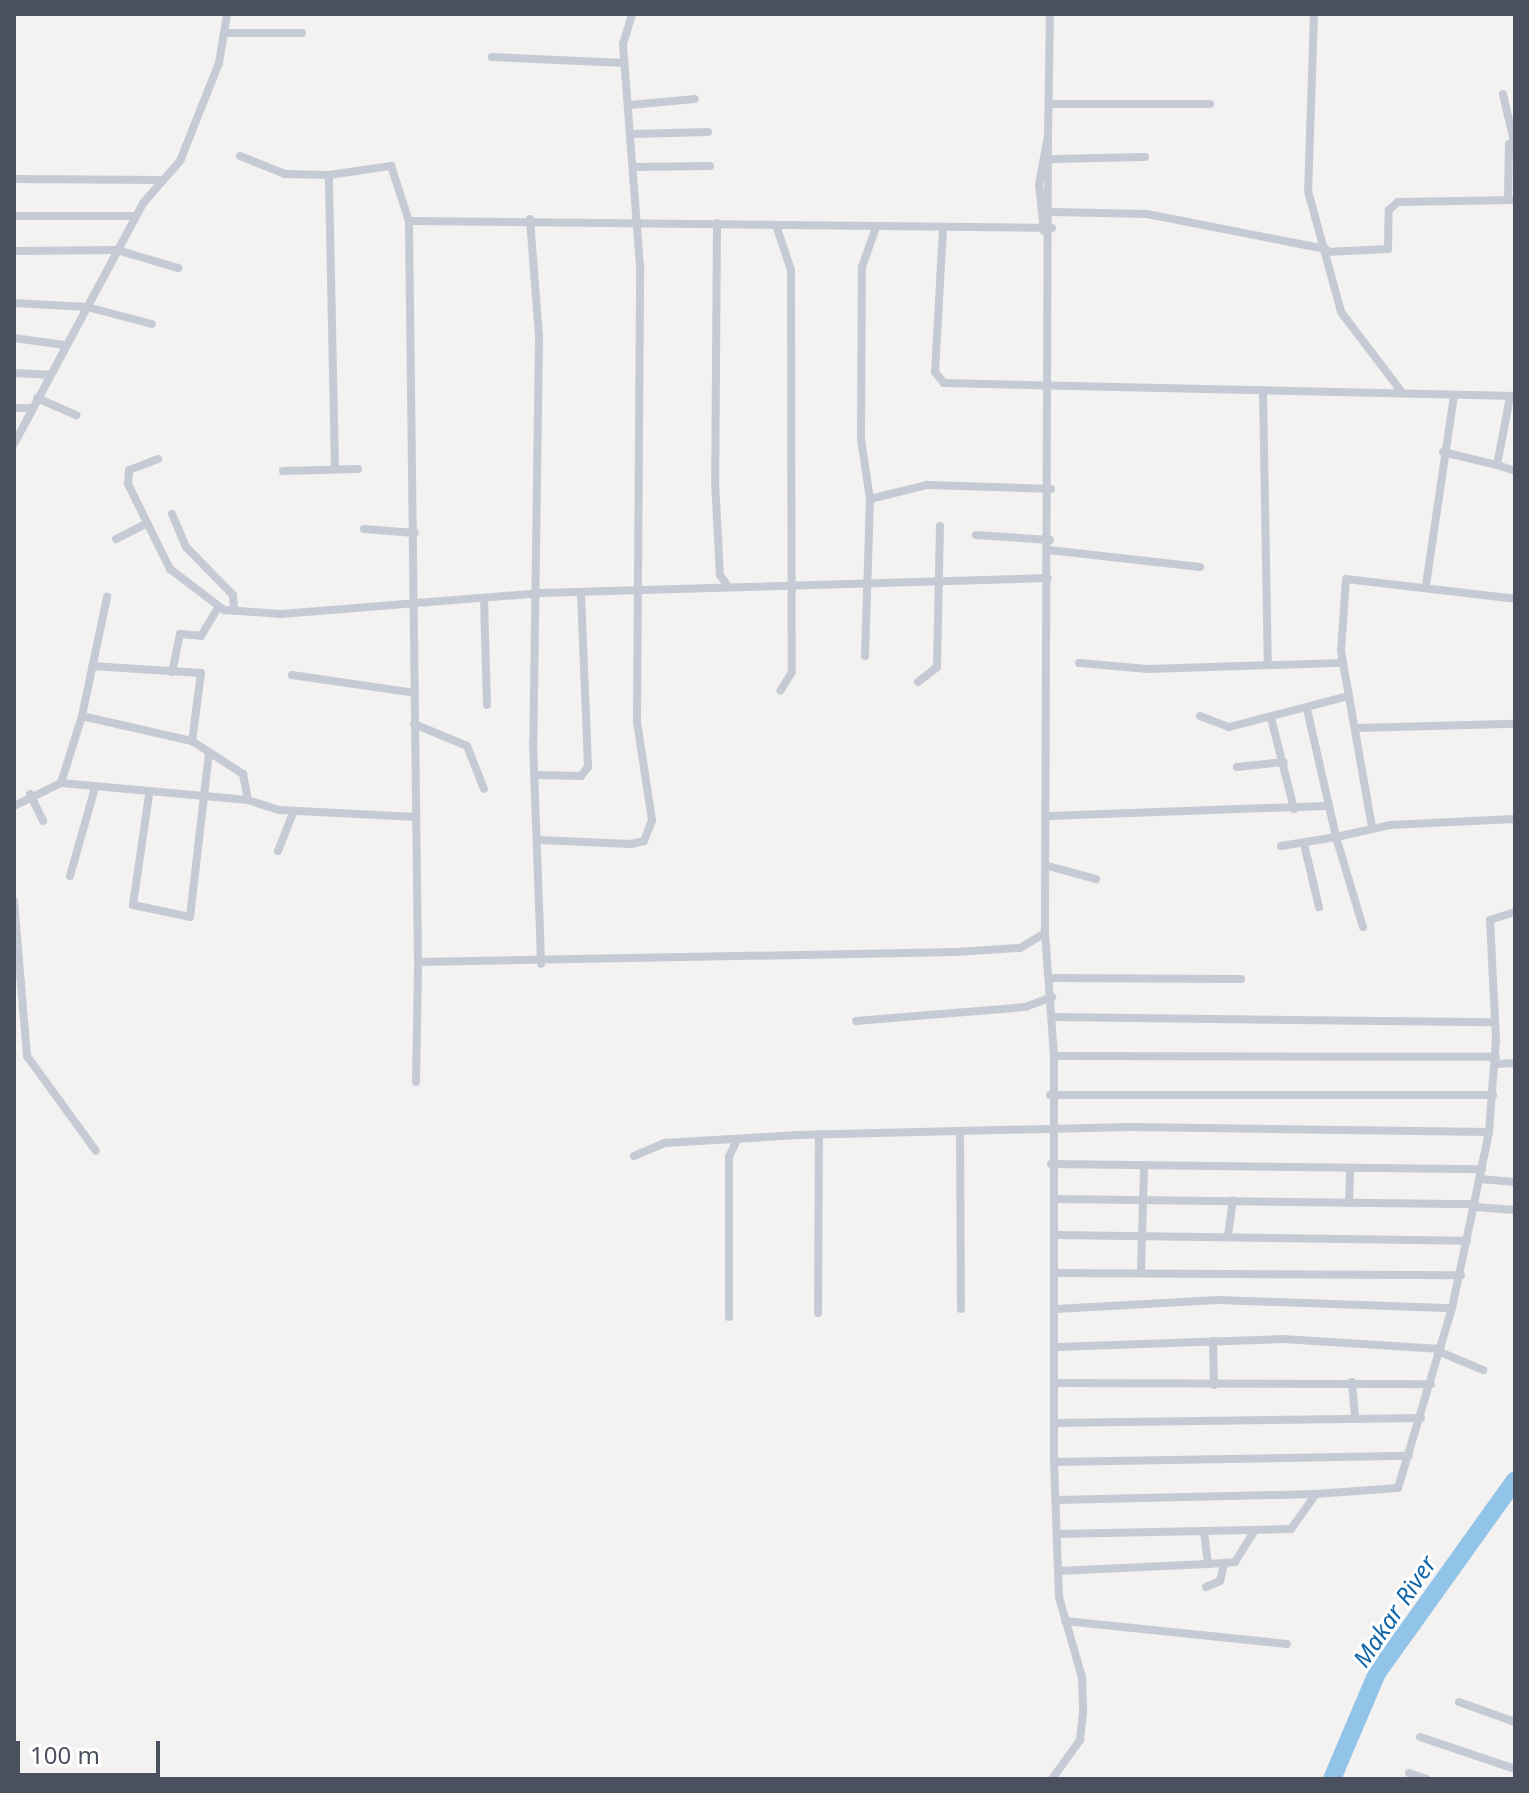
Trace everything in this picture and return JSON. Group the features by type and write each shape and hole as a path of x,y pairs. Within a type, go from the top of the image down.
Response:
{"street":[{"path":"14,443 136,216 184,151 225,33 227,14"},
{"path":"538,840 631,844 650,831 637,722 636,592 640,580 638,220 633,134 624,63 632,14"},
{"path":"1050,14 1048,136 1039,184 1048,231 1051,385 1048,578 1050,816 1045,933 1054,1056 1049,1130 1055,1235 1054,1462 1058,1571 1065,1621 1082,1677 1083,1712 1080,1740 1052,1779"},
{"path":"1314,14 1308,188 1350,330 1401,391"},
{"path":"225,33 302,33"},
{"path":"492,57 624,63"},
{"path":"1052,212 1147,214 1326,250 1388,249 1389,210 1398,202 1512,200 1512,132 1503,94"},
{"path":"630,105 695,99"},
{"path":"1049,104 1210,104"},
{"path":"633,134 708,132"},
{"path":"1048,136 1053,159 1052,212 1048,231"},
{"path":"240,156 285,174 329,175 391,166 409,221 415,533 416,1082"},
{"path":"1053,159 1145,157"},
{"path":"635,167 710,166"},
{"path":"329,175 335,469"},
{"path":"14,179 160,180"},
{"path":"14,216 136,216"},
{"path":"530,219 539,337 540,593 536,775 541,964"},
{"path":"409,221 638,220 1048,231"},
{"path":"717,223 720,575 727,585"},
{"path":"776,225 791,270 789,582 792,672 780,691"},
{"path":"865,656 870,499 861,439 862,267 876,227"},
{"path":"943,229 937,379 1051,385 1512,396 1497,465"},
{"path":"14,251 117,250 178,268"},
{"path":"14,303 87,307 152,324"},
{"path":"14,338 65,345"},
{"path":"14,373 49,375"},
{"path":"1263,390 1268,665"},
{"path":"1426,585 1443,452 1454,395"},
{"path":"37,398 76,415"},
{"path":"14,408 32,408"},
{"path":"1443,452 1515,471"},
{"path":"158,459 126,476 146,524 176,577 218,608 234,611 789,582 1048,578"},
{"path":"283,471 358,469"},
{"path":"870,499 927,485 1051,489"},
{"path":"172,514 186,547 233,595 234,611"},
{"path":"116,539 146,524"},
{"path":"918,682 937,667 940,526"},
{"path":"364,529 415,533"},
{"path":"976,535 1200,567"},
{"path":"709,586 720,575"},
{"path":"1372,827 1357,728 1343,663 1348,576 1515,599"},
{"path":"536,775 581,776 588,767 581,594"},
{"path":"61,783 82,716 107,597"},
{"path":"484,598 487,705"},
{"path":"172,672 180,634 201,636 218,608"},
{"path":"1079,663 1148,669 1343,663"},
{"path":"92,666 205,677 192,741"},
{"path":"292,675 415,693"},
{"path":"1200,716 1229,727 1349,696"},
{"path":"1307,709 1326,806 1363,927"},
{"path":"82,716 192,741 243,774 248,800"},
{"path":"1271,718 1294,809"},
{"path":"414,724 467,746 484,789"},
{"path":"1357,728 1515,724"},
{"path":"149,795 133,905 190,917 209,753"},
{"path":"1237,767 1284,762"},
{"path":"14,806 30,794 61,783 94,791 248,800 293,813 416,817"},
{"path":"70,876 94,791"},
{"path":"30,794 43,821"},
{"path":"1050,816 1326,806"},
{"path":"278,851 293,813"},
{"path":"1281,846 1304,844 1372,827 1515,819"},
{"path":"1304,844 1319,907"},
{"path":"1048,866 1096,879"},
{"path":"14,901 27,1056 96,1151"},
{"path":"1056,1500 1390,1493 1404,1478 1461,1275 1489,1132 1496,1060 1491,1022 1490,920 1515,912"},
{"path":"1036,943 1045,933"},
{"path":"418,962 541,964 956,952 1036,943 1047,947"},
{"path":"1050,978 1241,979"},
{"path":"856,1021 1025,1007 1052,997"},
{"path":"1053,1017 1491,1022"},
{"path":"1054,1056 1496,1060 1515,1063"},
{"path":"1050,1095 1493,1095"},
{"path":"634,1156 665,1143 736,1142 819,1134 1049,1130 1489,1132"},
{"path":"960,1131 961,1309"},
{"path":"818,1313 819,1134"},
{"path":"729,1317 729,1157 736,1142"},
{"path":"1051,1164 1350,1172 1482,1169"},
{"path":"1141,1270 1139,1236 1144,1166"},
{"path":"1349,1203 1350,1172"},
{"path":"1480,1179 1515,1182"},
{"path":"1054,1199 1475,1205 1515,1210"},
{"path":"1228,1235 1233,1200"},
{"path":"1055,1235 1228,1235 1467,1241"},
{"path":"1055,1273 1141,1270 1461,1275"},
{"path":"1056,1309 1218,1300 1452,1308"},
{"path":"1056,1347 1213,1341 1364,1340 1441,1350 1483,1370"},
{"path":"1213,1341 1214,1385"},
{"path":"1352,1382 1355,1419"},
{"path":"1055,1383 1431,1384"},
{"path":"1054,1423 1421,1418"},
{"path":"1054,1462 1409,1456"},
{"path":"1057,1534 1204,1531 1253,1535 1295,1526 1316,1494"},
{"path":"1204,1531 1208,1564"},
{"path":"1058,1571 1224,1564 1243,1556 1253,1535"},
{"path":"1206,1587 1220,1581 1224,1564"},
{"path":"1065,1621 1287,1644"},
{"path":"1459,1702 1515,1722"},
{"path":"1420,1737 1515,1769"},
{"path":"1409,1773 1426,1779"}],"waterway":[{"name":"Makar River","path":"1332,1779 1377,1673 1515,1480"}]}
